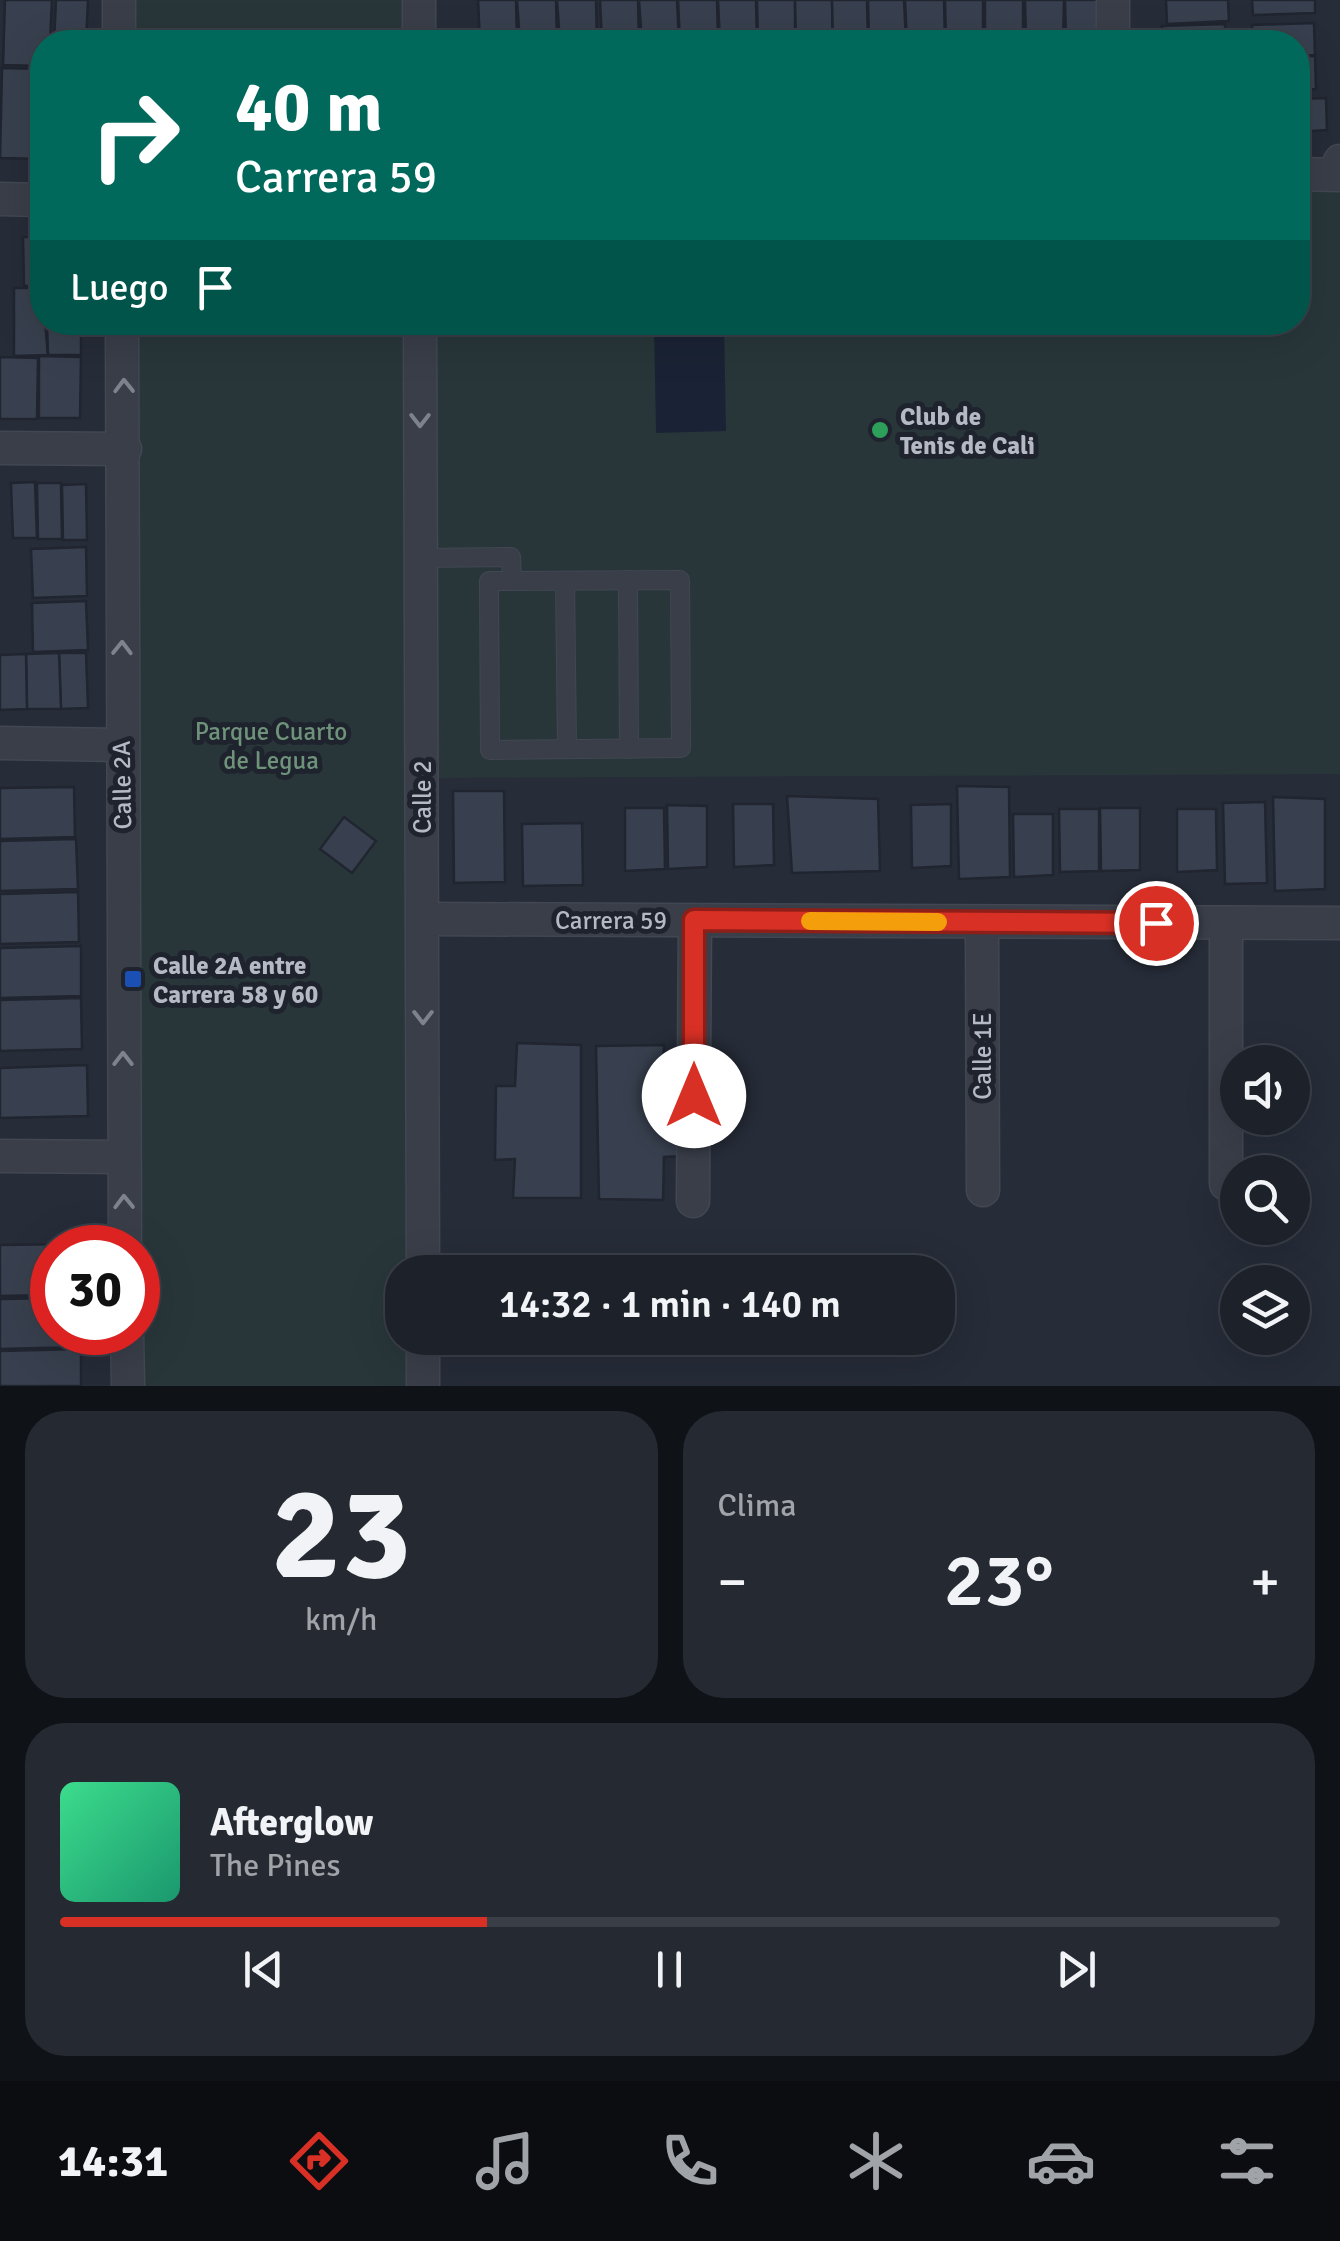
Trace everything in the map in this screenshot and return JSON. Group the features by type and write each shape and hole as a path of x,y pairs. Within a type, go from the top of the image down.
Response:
{"street":[{"path":"119,0 119,30"},
{"path":"419,0 420,30"},
{"path":"1113,0 1113,30"},
{"path":"1310,174 1340,175 1340,161"},
{"path":"0,199 30,200"},
{"name":"Calle 2A","path":"122,335 124,1225"},
{"name":"Calle 2","path":"420,335 423,1255"},
{"path":"0,448 125,449"},
{"path":"0,743 121,746"},
{"name":"Carrera 59","path":"422,919 1340,924"},
{"path":"693,1201 694,920"},
{"name":"Calle 1E","path":"982,922 982,1190"},
{"path":"1226,923 1226,1155"},
{"path":"0,1156 123,1157"},
{"path":"127,1355 128,1386"},
{"path":"423,1355 424,1386"}],"lane":[{"path":"420,558 511,556 512,581"},
{"path":"628,580 629,749"},
{"path":"680,580 682,748 490,750 489,581 565,581 680,580"},
{"path":"565,581 566,749"}],"green space":[{"path":"119,0 419,0 419,30 119,30"},
{"name":"Parque Cuarto de Legua","path":"1340,161 1340,774 422,778 423,1255 385,1255 385,1355 423,1355 423,1386 128,1386 134,1355 160,1355 160,1225 138,1225 122,335 1310,335 1310,170"}],"water":[{"path":"654,335 724,335 726,431 656,433"}],"building":[{"path":"5,0 52,0 51,30 30,30 30,66 3,65"},
{"path":"56,0 88,0 87,30 55,30"},
{"path":"478,0 516,0 517,30 479,30"},
{"path":"517,0 556,0 557,30 519,30"},
{"path":"557,0 596,0 597,30 559,30"},
{"path":"600,0 638,0 639,30 601,30"},
{"path":"639,0 677,0 678,30 641,30"},
{"path":"678,0 717,0 718,30 679,30"},
{"path":"718,0 756,0 757,30 719,30"},
{"path":"757,0 795,0 795,30 758,30"},
{"path":"795,0 832,0 833,30 796,30"},
{"path":"832,0 867,0 868,30 833,30"},
{"path":"868,0 904,0 905,30 869,30"},
{"path":"905,0 944,0 945,30 906,30"},
{"path":"945,0 983,0 983,30 946,30"},
{"path":"985,0 1023,0 1023,30 985,30"},
{"path":"1025,0 1064,0 1063,30 1026,30"},
{"path":"1065,0 1103,0 1103,30 1066,30"},
{"path":"1166,0 1228,0 1229,21 1167,24"},
{"path":"1252,0 1315,0 1315,13 1253,15"},
{"path":"1314,23 1315,55 1310,55 1310,30 1252,30 1252,25"},
{"path":"1225,24 1225,30 1162,30 1162,26"},
{"path":"1310,56 1315,56 1316,89 1310,89"},
{"path":"2,68 30,69 30,159 0,158"},
{"path":"1326,98 1327,130 1310,131 1310,99"},
{"path":"23,237 30,237 30,286 24,286"},
{"path":"14,288 30,288 30,335 46,335 48,355 14,356"},
{"path":"47,335 81,335 81,355 48,355"},
{"path":"39,356 81,357 80,418 39,418"},
{"path":"0,357 38,358 37,419 0,419"},
{"path":"35,482 37,538 13,538 11,483"},
{"path":"37,483 61,483 62,539 38,539"},
{"path":"86,484 87,540 63,540 62,485"},
{"path":"86,547 87,596 33,598 31,549"},
{"path":"86,601 88,650 33,652 32,603"},
{"path":"59,653 86,653 88,708 61,709"},
{"path":"59,653 61,709 27,709 26,654"},
{"path":"26,654 27,709 0,710 0,655"},
{"path":"957,786 1009,787 1010,877 959,879"},
{"path":"74,787 75,837 0,839 0,788"},
{"path":"453,791 504,791 505,882 454,883"},
{"path":"787,796 878,799 880,871 792,873"},
{"path":"1273,797 1325,799 1325,889 1275,891"},
{"path":"1265,802 1267,883 1225,884 1223,803"},
{"path":"733,804 773,804 774,865 734,867"},
{"path":"951,804 951,866 912,868 911,805"},
{"path":"667,805 707,806 707,867 668,869"},
{"path":"625,808 664,808 665,869 625,871"},
{"path":"1100,808 1140,808 1140,870 1101,871"},
{"path":"1059,809 1099,809 1099,871 1060,872"},
{"path":"1177,809 1216,809 1217,870 1177,872"},
{"path":"1013,814 1053,814 1053,875 1014,877"},
{"path":"344,817 376,841 352,873 320,849"},
{"path":"582,823 583,885 523,886 522,824"},
{"path":"76,839 78,889 0,891 0,841"},
{"path":"78,892 79,942 0,944 0,894"},
{"path":"81,946 81,996 0,998 0,948"},
{"path":"81,998 82,1049 0,1051 0,1000"},
{"path":"517,1043 581,1045 581,1198 513,1198 515,1159 495,1160 496,1086 515,1086"},
{"path":"664,1045 663,1084 683,1083 683,1156 664,1157 663,1200 599,1199 596,1046"},
{"path":"87,1065 88,1116 0,1118 0,1068"},
{"path":"0,1245 30,1245 30,1295 0,1296"},
{"path":"30,1298 30,1348 0,1349 0,1299"},
{"path":"0,1351 81,1355 81,1386 0,1386"}],"slow traffic":[{"path":"810,921 938,922"}],"place":[{"name":"Club de Tenis de Cali","path":"880,430"},
{"name":"Calle 2A entre Carrera 58 y 60","path":"133,979"}],"route":[{"path":"694,1096 694,920 1156,923"}]}
